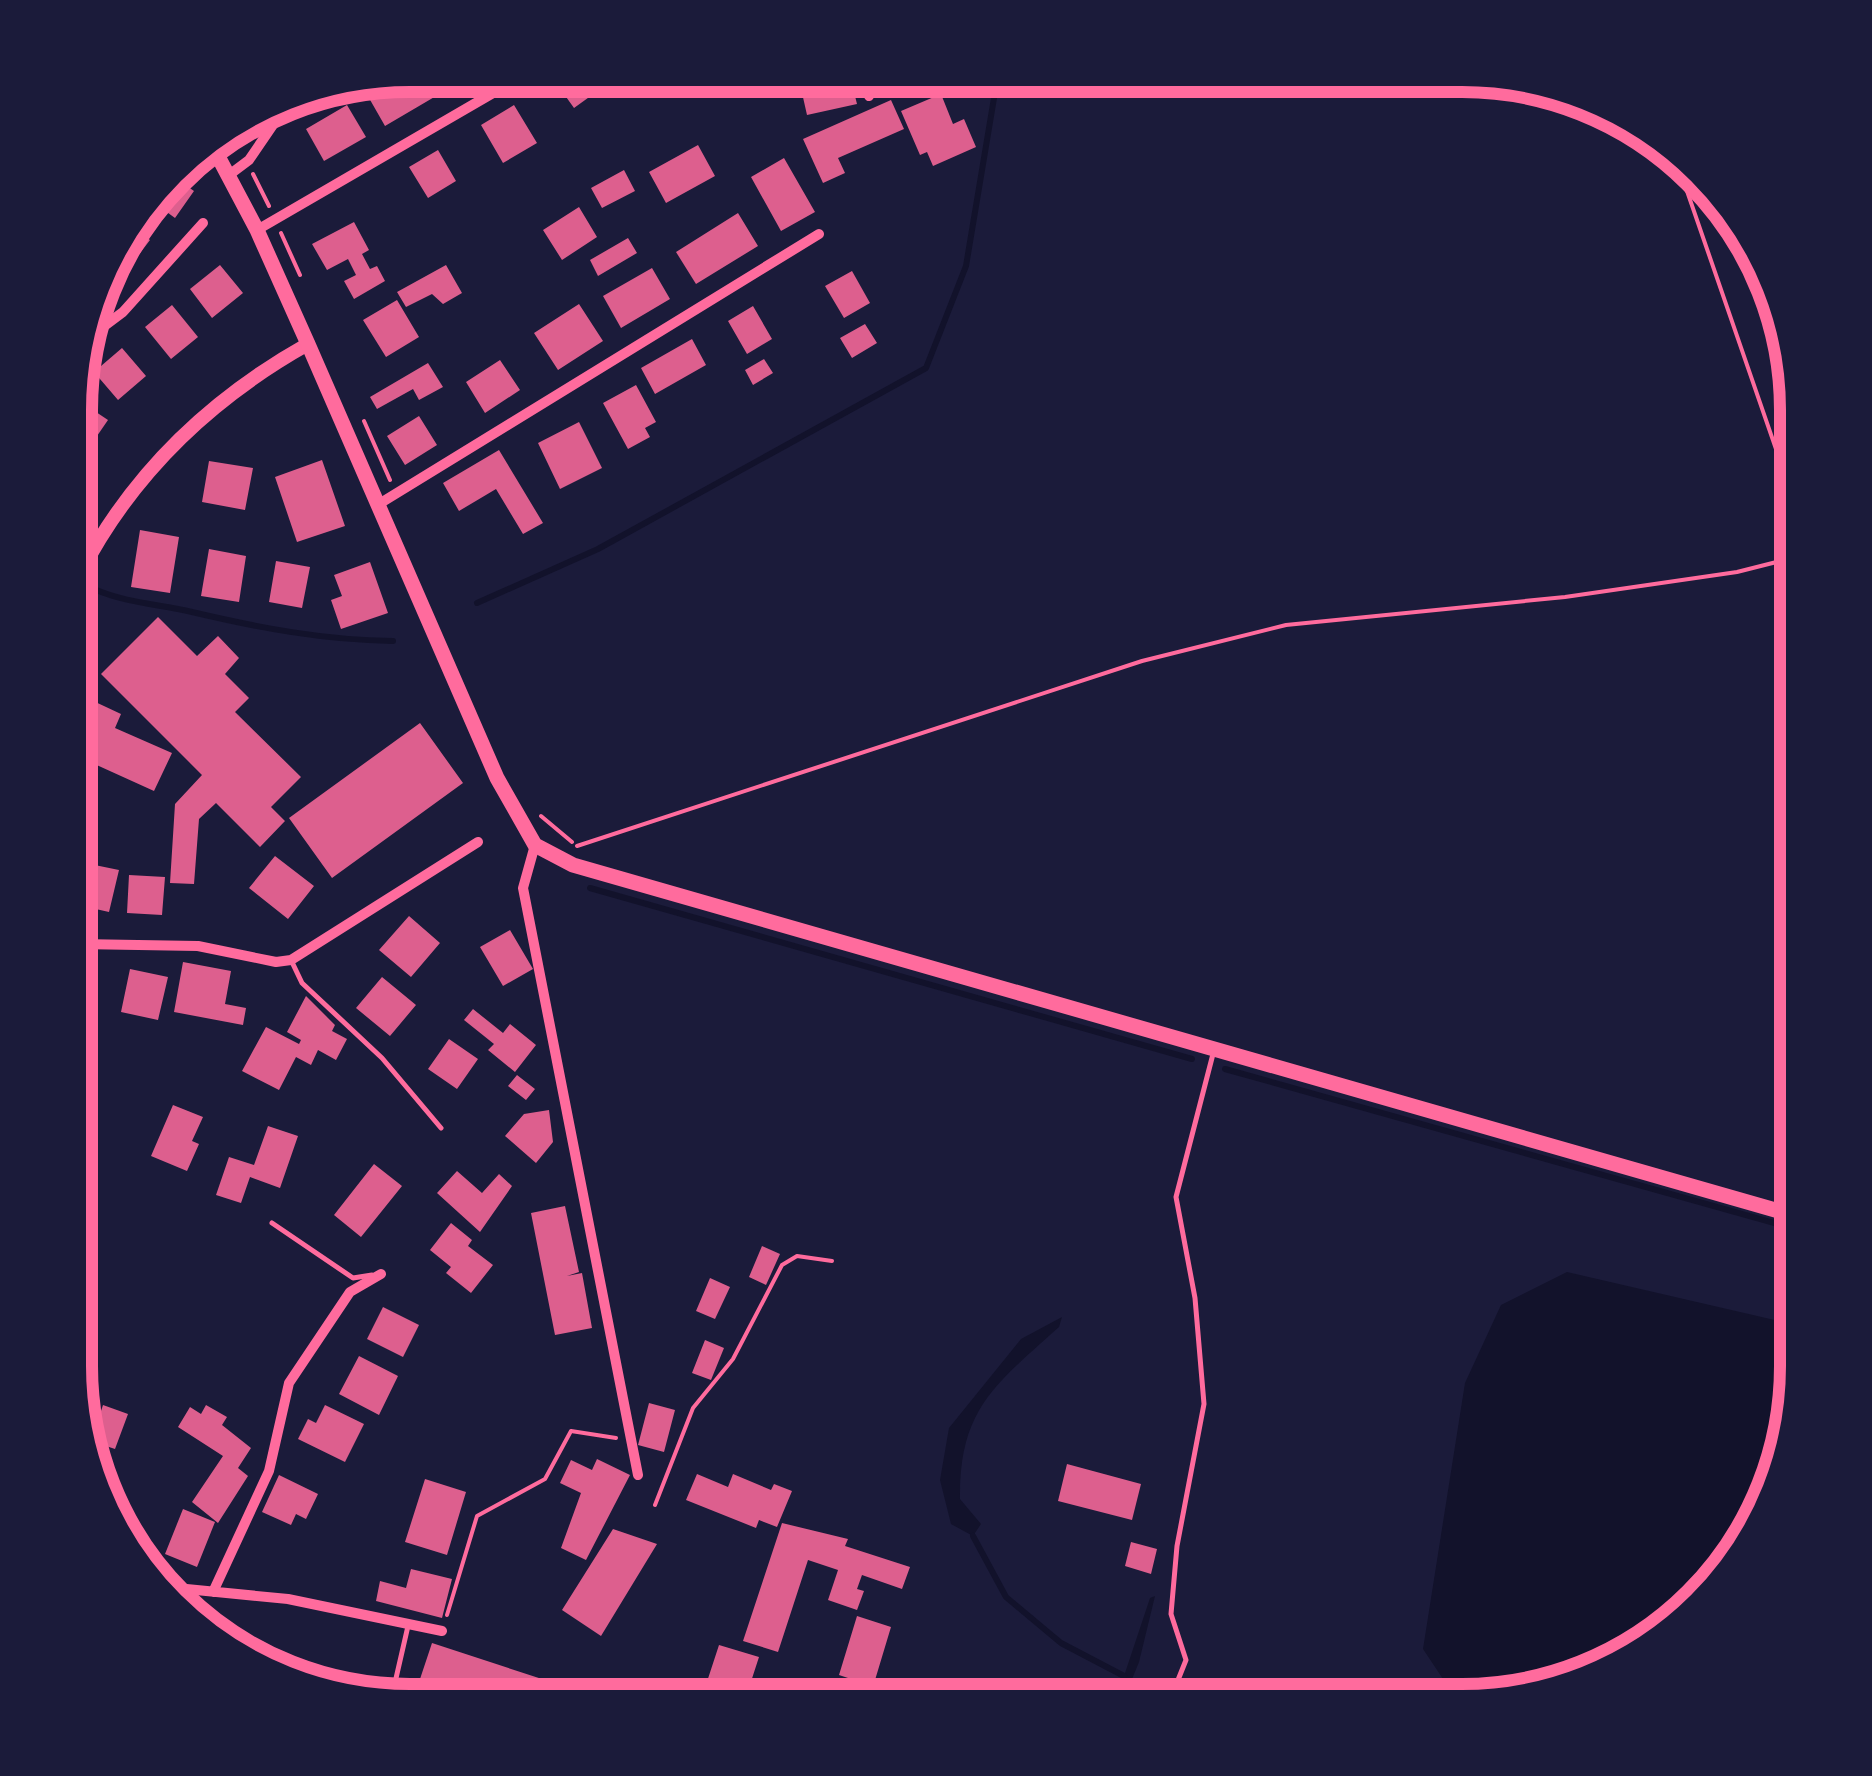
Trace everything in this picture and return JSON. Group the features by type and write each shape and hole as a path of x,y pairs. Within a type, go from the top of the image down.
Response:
{"main road":[{"path":"219,157 257,230 380,504 497,778 536,845 573,864 1780,1211"}],"street":[{"path":"257,230 493,93"},
{"path":"229,175 249,160 273,125"},
{"path":"103,327 123,312 203,223"},
{"path":"380,504 819,234"},
{"path":"92,545 174,440 270,365 308,344"},
{"path":"93,944 198,946 276,962 291,960 478,842"},
{"path":"536,845 523,888 638,1475"},
{"path":"212,1592 269,1471 289,1383 350,1292 382,1274"},
{"path":"186,1590 288,1598 442,1630"}],"lane":[{"path":"291,960 302,983 382,1058 441,1128"},
{"path":"1177,1683 1186,1660 1171,1614 1177,1546 1204,1404 1194,1298 1176,1197 1215,1046"},
{"path":"272,1223 353,1278 382,1274"},
{"path":"395,1683 409,1623"}],"path":[{"path":"1684,184 1779,458"},
{"path":"577,846 1142,662 1286,625 1566,597 1736,572 1779,561"},
{"path":"655,1505 693,1408 733,1359 782,1265 797,1256 832,1260"},
{"path":"442,1630 477,1516 546,1479 571,1432 630,1440"}],"shaded area":[{"path":"1567,1272 1780,1321 1779,1386 1763,1468 1747,1506 1701,1575 1671,1605 1602,1651 1544,1673 1503,1681 1446,1683 1423,1649 1465,1383 1501,1305"},
{"path":"1062,1317 1059,1327 1000,1382 974,1420 961,1468 960,1499 981,1524 973,1536 951,1524 940,1480 949,1428 1021,1339"},
{"path":"1155,1596 1130,1683 1110,1683 1124,1676 1150,1598"}],"building":[{"path":"441,93 385,126 368,96"},
{"path":"563,93 595,93 574,108"},
{"path":"802,93 854,93 857,104 807,115"},
{"path":"941,94 953,124 964,119 976,147 933,166 927,152 920,155 901,111"},
{"path":"891,100 904,129 838,158 845,173 823,183 803,139"},
{"path":"347,105 366,137 324,161 306,129"},
{"path":"514,105 537,143 503,163 481,125"},
{"path":"698,145 715,176 666,203 649,172"},
{"path":"438,150 456,181 428,198 409,167"},
{"path":"784,158 815,212 781,231 751,177"},
{"path":"624,170 635,191 602,208 591,188"},
{"path":"186,186 194,191 175,218 164,210"},
{"path":"579,207 597,237 562,260 543,230"},
{"path":"738,213 758,246 696,284 676,252"},
{"path":"354,222 369,250 362,254 370,269 377,266 385,281 354,299 344,281 356,275 348,259 327,270 312,244"},
{"path":"145,236 150,240 126,268"},
{"path":"628,238 637,253 598,276 590,260"},
{"path":"220,265 243,293 212,318 190,289"},
{"path":"446,265 462,293 443,304 432,294 406,307 397,292"},
{"path":"652,268 670,299 621,328 603,296"},
{"path":"852,271 870,303 844,318 825,286"},
{"path":"397,300 419,337 386,357 363,320"},
{"path":"579,304 603,341 558,370 534,333"},
{"path":"172,305 198,337 171,359 145,327"},
{"path":"753,306 772,339 747,354 728,321"},
{"path":"865,324 877,343 852,358 840,338"},
{"path":"692,339 706,365 655,394 641,368"},
{"path":"122,348 146,376 118,400 95,371"},
{"path":"764,359 773,373 753,385 745,370"},
{"path":"500,360 520,390 485,413 466,382"},
{"path":"428,363 443,387 419,400 413,389 377,409 370,397"},
{"path":"636,385 656,422 645,428 650,437 628,449 603,403"},
{"path":"92,409 108,420 92,443"},
{"path":"419,416 437,445 405,465 387,436"},
{"path":"579,422 602,468 560,489 538,443"},
{"path":"499,450 543,523 523,534 496,489 459,511 443,483"},
{"path":"322,460 345,526 297,542 275,477"},
{"path":"209,461 253,468 245,510 202,502"},
{"path":"140,530 179,537 170,593 131,587"},
{"path":"209,549 246,556 239,602 201,596"},
{"path":"276,561 310,567 302,608 269,602"},
{"path":"370,562 388,613 341,629 331,600 342,596 334,575"},
{"path":"158,617 197,656 218,636 239,658 225,674 249,698 235,712 301,777 271,807 285,821 260,847 216,803 199,819 194,884 170,883 175,804 202,775 101,674"},
{"path":"92,701 121,714 115,728 172,753 154,791 92,763"},
{"path":"420,723 463,783 332,878 289,818"},
{"path":"275,856 314,886 288,919 249,888"},
{"path":"92,865 119,870 109,912 93,908"},
{"path":"129,875 165,877 162,915 127,913"},
{"path":"409,916 440,943 411,977 379,950"},
{"path":"510,930 533,969 503,986 480,947"},
{"path":"183,962 231,971 225,1004 246,1008 243,1025 174,1012"},
{"path":"130,969 168,977 158,1020 121,1012"},
{"path":"382,977 416,1005 390,1036 356,1008"},
{"path":"306,996 335,1025 332,1031 347,1039 336,1060 318,1050 311,1065 296,1057 279,1090 242,1071 266,1027 299,1044 301,1040 287,1032"},
{"path":"473,1009 503,1033 510,1024 536,1045 515,1072 488,1050 494,1044 464,1020"},
{"path":"449,1039 478,1059 457,1089 428,1069"},
{"path":"517,1075 535,1089 526,1100 508,1086"},
{"path":"173,1105 203,1117 192,1141 199,1144 187,1171 151,1156"},
{"path":"549,1110 553,1142 536,1163 505,1136 524,1114"},
{"path":"268,1126 298,1136 280,1188 250,1177 241,1203 216,1195 229,1157 254,1165"},
{"path":"374,1164 402,1186 361,1237 334,1215"},
{"path":"457,1171 482,1193 499,1174 512,1186 480,1232 437,1193"},
{"path":"565,1206 579,1272 567,1276 582,1273 592,1328 555,1335 531,1213"},
{"path":"451,1223 472,1240 468,1246 493,1265 471,1293 446,1273 451,1267 430,1250"},
{"path":"762,1246 780,1254 766,1285 749,1277"},
{"path":"710,1278 730,1287 715,1319 696,1311"},
{"path":"383,1307 419,1325 403,1357 367,1339"},
{"path":"705,1340 724,1348 711,1380 692,1373"},
{"path":"359,1356 398,1376 379,1415 339,1394"},
{"path":"649,1403 675,1410 664,1452 638,1445"},
{"path":"103,1405 128,1414 115,1449 103,1445 98,1420"},
{"path":"206,1405 227,1417 222,1425 251,1448 238,1468 248,1476 218,1523 192,1502 223,1456 178,1427 190,1407 201,1414"},
{"path":"325,1405 364,1424 345,1462 298,1439 308,1419 316,1423"},
{"path":"597,1459 630,1475 586,1560 561,1548 581,1493 560,1483 571,1460 592,1470"},
{"path":"1067,1464 1141,1484 1132,1520 1058,1501"},
{"path":"697,1474 728,1487 733,1474 771,1490 774,1484 792,1491 777,1527 759,1520 756,1528 686,1500"},
{"path":"279,1475 318,1494 306,1519 296,1514 291,1525 262,1512"},
{"path":"425,1479 466,1492 447,1555 405,1542"},
{"path":"183,1509 215,1522 197,1567 165,1554"},
{"path":"782,1523 848,1539 845,1546 910,1567 902,1589 862,1575 857,1589 864,1591 857,1610 828,1600 838,1570 808,1560 778,1652 743,1641"},
{"path":"613,1529 657,1544 601,1636 562,1610"},
{"path":"1131,1542 1157,1549 1151,1574 1125,1566"},
{"path":"411,1569 452,1579 442,1618 376,1601 380,1581 406,1588"},
{"path":"857,1616 891,1627 874,1684 846,1684 848,1678 839,1675"},
{"path":"432,1643 545,1680 544,1684 418,1684"},
{"path":"719,1645 759,1657 750,1684 706,1684"}],"waterway":[{"path":"477,603 598,549 926,368 966,266 995,93"},
{"path":"94,589 267,628 393,641"},
{"path":"590,888 1192,1059"},
{"path":"1225,1069 1780,1224"},
{"path":"973,1536 1006,1597 1061,1643 1124,1676"}]}
